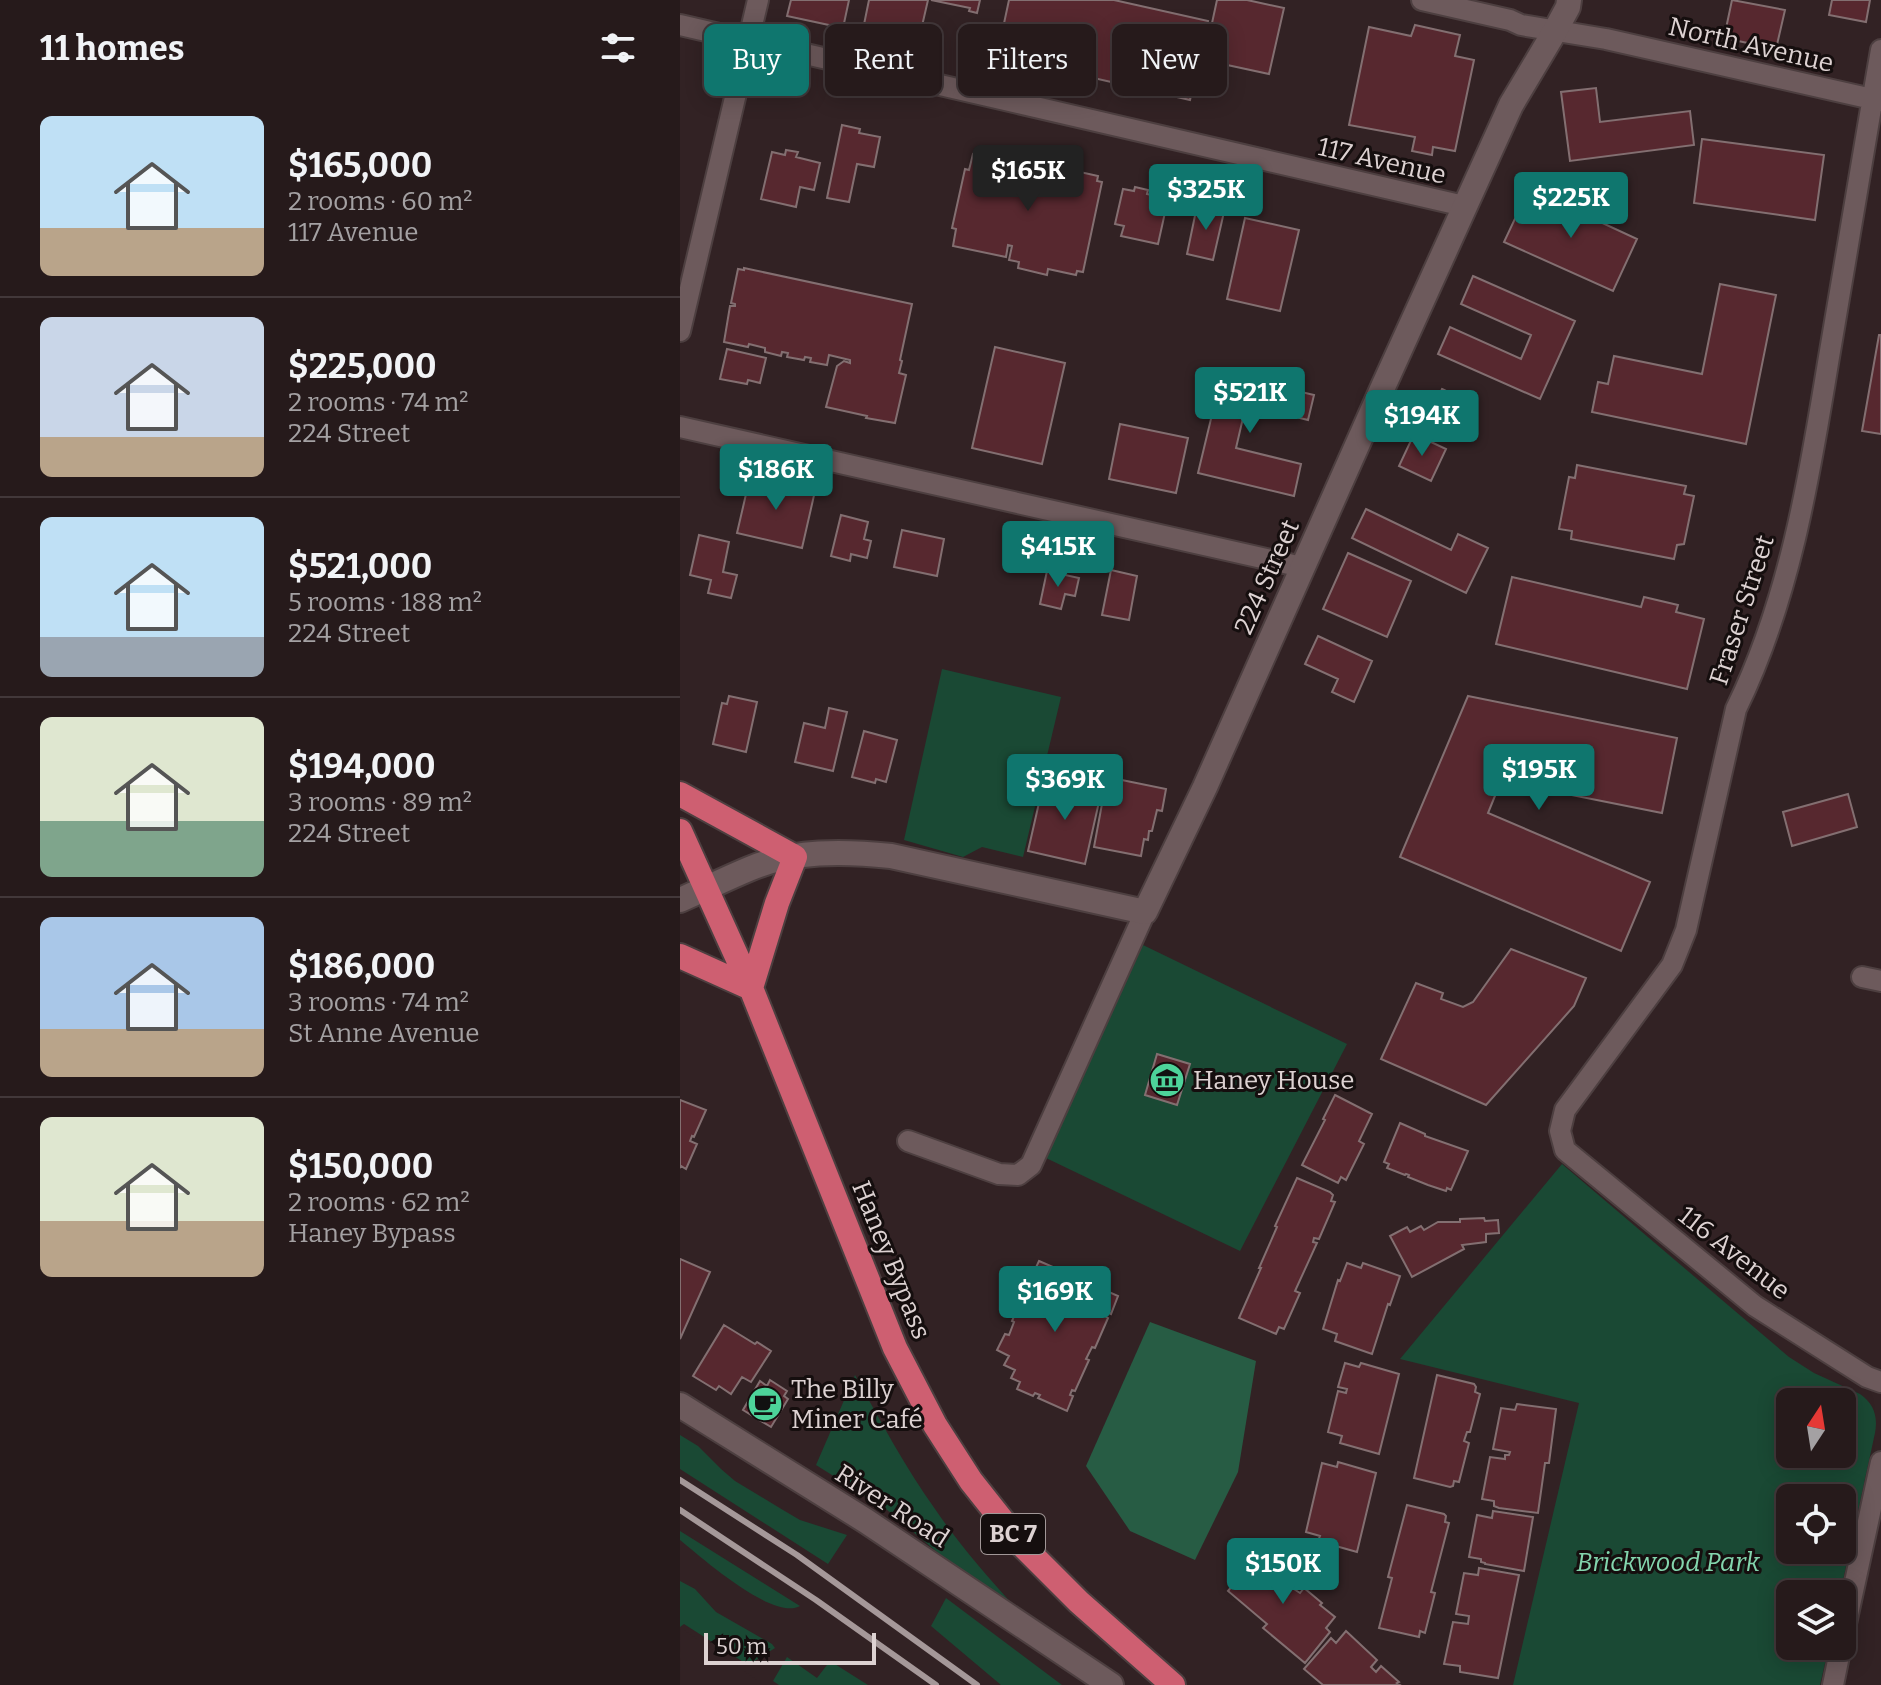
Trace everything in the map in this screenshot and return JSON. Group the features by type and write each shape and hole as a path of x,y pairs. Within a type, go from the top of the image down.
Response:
{"highway":[{"path":"680,794 795,857 777,903 751,988 680,956"},
{"name":"Haney Bypass","path":"680,831 751,988 895,1348 935,1425 971,1481 1021,1544 1079,1602 1173,1685"}],"street":[{"path":"753,24 758,0"},
{"name":"North Avenue","path":"1422,0 1521,25 1606,39 1876,100"},
{"name":"224 Street","path":"908,1141 999,1174 1018,1175 1031,1165 1205,787 1464,206 1511,105 1555,31 1569,0"},
{"name":"117 Avenue","path":"680,25 704,31"},
{"name":"Fraser Street","path":"1565,1150 1560,1131 1565,1110 1672,965 1686,930 1736,709 1773,617 1807,488 1876,100 1881,50"},
{"name":"117 Avenue","path":"809,55 1464,206"},
{"path":"680,331 736,96"},
{"path":"680,427 1302,567"},
{"path":"680,900 750,868 795,857 856,852 891,856 1145,912"},
{"name":"116 Avenue","path":"1565,1150 1755,1306 1867,1377 1881,1382"},
{"name":"River Road","path":"680,1405 866,1521 1111,1685"},
{"path":"1856,1580 1881,1462"},
{"path":"1833,1685 1838,1660"}],"green space":[{"path":"942,669 1061,697 1023,857 982,847 963,857 904,840"},
{"path":"1143,945 1347,1044 1240,1251 1046,1158"},
{"name":"Brickwood Park","path":"1562,1164 1789,1357 1847,1388 1776,1388 1776,1468 1856,1468 1856,1392 1872,1406 1876,1427 1856,1520 1856,1484 1776,1484 1776,1564 1846,1564 1843,1580 1776,1580 1776,1660 1826,1660 1820,1685 1513,1685 1579,1403 1400,1359"},
{"path":"1150,1322 1256,1361 1238,1472 1195,1560 1130,1531 1086,1466"},
{"path":"855,1375 924,1493 963,1546 1014,1606 944,1558 886,1509 816,1465"},
{"path":"680,1435 698,1446 735,1481 783,1510 800,1520 847,1535 828,1564 680,1469"},
{"path":"680,1531 800,1606 788,1608 773,1605 738,1585 680,1540"},
{"path":"680,1581 695,1589 716,1612 775,1648 748,1665 684,1624 680,1627"},
{"path":"946,1598 1062,1685 1001,1685 931,1626"},
{"path":"787,1657 817,1678 830,1661 868,1685 779,1685 773,1681"}],"pier":[{"path":"681,1628 760,1682 761,1685 680,1685"}],"building":[{"path":"791,0 849,0 844,24 825,24 787,16"},
{"path":"869,0 928,0 922,24 864,24"},
{"path":"931,0 980,0 977,13 969,11 970,8"},
{"path":"1009,0 1114,0 1208,21 1207,24 1112,24 1112,82 1096,79 1096,24 1004,24"},
{"path":"1217,0 1247,0 1284,8 1269,74 1227,65 1227,24 1212,24"},
{"path":"1732,0 1785,10 1776,49 1724,38"},
{"path":"1832,0 1870,0 1866,22 1829,15"},
{"path":"1415,25 1460,35 1455,56 1474,60 1455,151 1433,147 1432,155 1412,151 1415,137 1349,125 1369,27 1411,36"},
{"path":"1596,88 1600,122 1690,111 1694,145 1570,161 1561,92"},
{"path":"842,125 860,129 859,133 880,137 874,167 857,164 849,202 827,198"},
{"path":"1702,139 1824,155 1815,220 1694,203"},
{"path":"786,150 798,152 796,157 820,163 814,190 800,187 796,207 761,199 772,152 785,155"},
{"path":"973,154 1017,161 1014,172 1028,174 1031,161 1040,163 1042,157 1072,163 1071,170 1098,176 1097,181 1102,182 1083,272 1077,271 1076,275 1048,269 1047,275 1018,268 1019,262 1009,260 1012,246 1008,245 1006,257 953,246 956,229 952,228 965,169 969,170"},
{"path":"1135,187 1148,190 1147,194 1168,199 1158,244 1121,236 1124,226 1115,224 1123,189 1134,191"},
{"path":"1529,189 1637,239 1613,291 1504,242"},
{"path":"1208,203 1218,205 1217,210 1224,212 1213,260 1187,254 1197,206 1207,208"},
{"path":"1245,218 1299,230 1280,311 1227,299"},
{"path":"738,269 912,304 900,360 899,373 906,375 895,423 826,407 837,366 844,361 850,363 850,360 829,355 827,365 810,362 811,358 787,357 788,353 782,352 781,356 765,352 765,348 749,344 748,347 724,342 730,306 735,306 731,303"},
{"path":"1473,276 1575,321 1540,399 1438,354 1450,327 1521,359 1531,335 1461,304"},
{"path":"1720,284 1776,295 1746,444 1592,412 1598,382 1608,384 1614,356 1702,374"},
{"path":"1881,335 1881,434 1862,431"},
{"path":"995,347 1065,363 1042,464 972,448"},
{"path":"727,349 766,358 760,383 720,379"},
{"path":"1222,373 1314,395 1308,420 1246,405 1236,448 1301,464 1294,496 1198,473"},
{"path":"1442,389 1471,403 1465,416 1471,419 1463,436 1428,420"},
{"path":"1120,424 1188,438 1176,493 1109,479"},
{"path":"1414,434 1446,449 1431,481 1399,466"},
{"path":"1577,465 1686,486 1684,494 1694,496 1684,544 1677,545 1674,559 1571,539 1572,531 1559,529 1569,477 1575,478"},
{"path":"750,477 815,491 802,548 737,533"},
{"path":"1366,509 1451,550 1458,534 1488,548 1466,593 1352,538"},
{"path":"841,515 868,522 864,539 871,541 867,558 851,554 850,561 831,556"},
{"path":"902,530 944,539 937,576 894,567"},
{"path":"699,535 729,542 723,572 737,575 731,598 708,593 711,580 690,575"},
{"path":"1348,553 1411,581 1387,637 1323,609"},
{"path":"1111,570 1137,576 1129,620 1102,615"},
{"path":"1047,571 1079,578 1075,596 1065,594 1061,609 1040,604"},
{"path":"1512,577 1641,607 1644,597 1678,605 1676,612 1704,619 1687,689 1496,644"},
{"path":"1318,636 1372,661 1354,702 1332,692 1338,679 1305,664"},
{"path":"729,696 757,702 746,752 713,744 722,703 727,704"},
{"path":"1468,696 1677,738 1662,813 1501,781 1488,813 1650,882 1621,951 1400,857"},
{"path":"829,708 847,712 833,771 795,762 804,723 825,728"},
{"path":"864,731 897,740 886,782 876,779 875,783 852,777"},
{"path":"1107,777 1166,789 1162,811 1157,810 1148,840 1144,839 1141,856 1094,847"},
{"path":"1044,781 1101,793 1085,864 1028,851"},
{"path":"1848,794 1857,827 1792,846 1783,812"},
{"path":"1511,949 1586,978 1574,1006 1486,1105 1381,1059 1416,983 1443,993 1441,999 1463,1007 1473,1002"},
{"name":"Haney House","path":"1157,1054 1190,1064 1177,1105 1145,1095"},
{"path":"1335,1095 1372,1114 1359,1141 1364,1144 1346,1180 1341,1177 1338,1183 1302,1165"},
{"path":"680,1100 706,1110 690,1141 697,1144 686,1169 680,1168"},
{"path":"1400,1123 1425,1136 1468,1151 1451,1190 1428,1185 1387,1168 1389,1164 1384,1162"},
{"path":"1297,1178 1330,1192 1333,1195 1331,1201 1335,1202 1319,1239 1314,1238 1313,1242 1317,1243 1295,1291 1300,1293 1284,1329 1279,1327 1276,1334 1239,1318"},
{"path":"1484,1218 1485,1221 1498,1220 1499,1233 1486,1234 1486,1242 1462,1245 1464,1249 1412,1277 1390,1236 1407,1227 1410,1232 1421,1226 1424,1230 1438,1222"},
{"path":"680,1259 710,1272 680,1339"},
{"path":"1039,1261 1076,1277 1074,1281 1078,1283 1080,1279 1118,1296 1111,1314 1107,1312 1105,1316 1108,1318 1095,1348 1092,1347 1086,1359 1089,1360 1075,1391 1072,1390 1067,1411 1038,1398 1040,1395 1035,1393 1033,1396 1017,1389 1020,1382 1011,1378 1015,1370 1004,1365 1009,1356 997,1350 1005,1334 1009,1335 1012,1321 1029,1281 1032,1283 1034,1279 1031,1278"},
{"path":"1347,1263 1361,1268 1363,1263 1400,1276 1372,1354 1335,1341 1337,1334 1323,1329 1338,1280"},
{"path":"724,1325 771,1351 751,1382 742,1377 731,1394 719,1386 716,1390 693,1376"},
{"path":"1345,1363 1359,1367 1361,1363 1399,1374 1379,1454 1340,1443 1342,1436 1328,1432 1338,1391 1346,1393 1347,1389 1338,1387"},
{"path":"1437,1375 1474,1384 1475,1392 1480,1394 1470,1432 1467,1432 1464,1441 1469,1443 1459,1482 1454,1481 1450,1487 1414,1478"},
{"name":"The Billy Miner Café","path":"770,1380 787,1391 784,1396 788,1399 771,1427 743,1410 760,1381 767,1386"},
{"path":"1517,1404 1556,1409 1538,1513 1499,1508 1494,1506 1494,1501 1482,1499 1490,1457 1505,1459 1510,1452 1493,1449 1501,1408 1515,1410"},
{"path":"1338,1462 1376,1473 1357,1552 1318,1541 1320,1536 1306,1532 1322,1463 1337,1467"},
{"path":"1407,1505 1444,1514 1445,1522 1449,1523 1431,1592 1435,1593 1425,1633 1420,1631 1419,1637 1379,1628 1392,1578 1388,1577"},
{"path":"1493,1511 1533,1517 1524,1571 1485,1564 1481,1559 1469,1557 1477,1515 1492,1518"},
{"path":"1269,1552 1300,1582 1294,1589 1300,1593 1304,1588 1335,1617 1326,1628 1330,1632 1305,1663 1263,1628 1267,1624 1228,1591 1253,1561 1258,1565"},
{"path":"1479,1568 1519,1575 1498,1678 1460,1672 1460,1666 1444,1664 1453,1622 1468,1624 1469,1616 1456,1614 1464,1573 1478,1575"},
{"path":"1346,1631 1377,1660 1371,1667 1376,1672 1381,1666 1400,1685 1323,1685 1304,1669 1331,1638 1336,1643"}],"railway":[{"path":"680,1480 797,1555 977,1685"},
{"path":"680,1510 816,1600 936,1685"}],"place":[{"name":"Haney House","path":"1167,1080"},
{"name":"The Billy Miner Café","path":"765,1404"}]}
